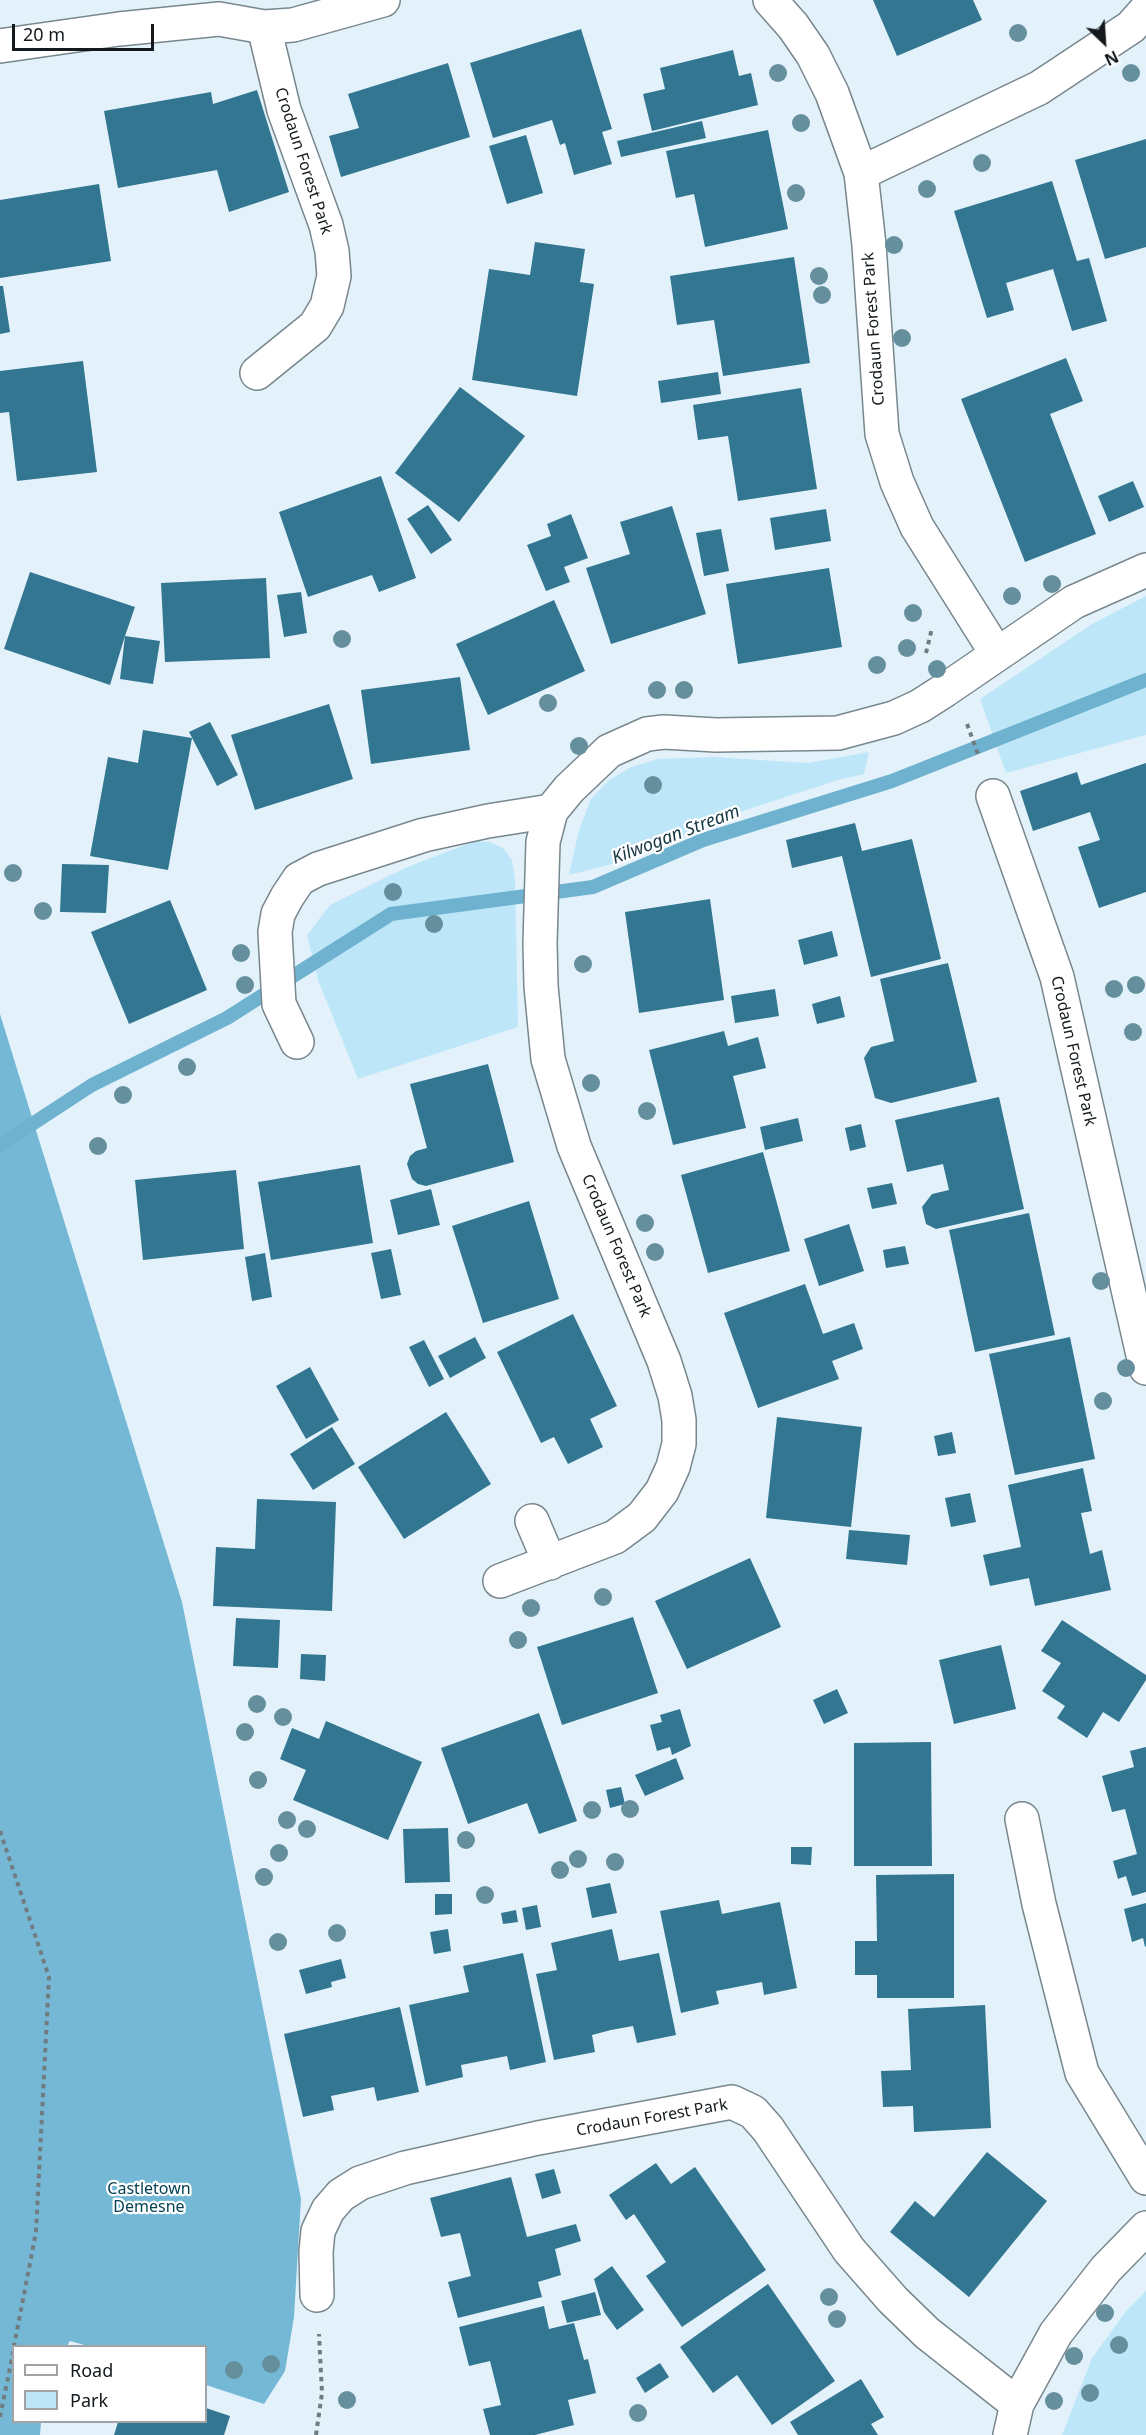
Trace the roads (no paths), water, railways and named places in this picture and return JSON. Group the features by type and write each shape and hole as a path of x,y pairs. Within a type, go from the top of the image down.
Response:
{"street":[{"path":"0,46 119,29 219,19 264,27 293,25 383,0"},
{"name":"Crodaun Forest Park","path":"770,0 793,26 813,55 836,102 861,173 869,245 882,434 897,482 917,527 997,654"},
{"path":"861,173 1039,88 1141,26"},
{"name":"Crodaun Forest Park","path":"257,373 315,326 327,306 334,276 332,251 326,225 284,110 264,27"},
{"name":"Crodaun Forest Park","path":"501,1581 615,1537 642,1517 662,1491 673,1467 679,1444 679,1420 675,1396 649,1321 596,1200 556,1090 548,1059 541,986 540,943 543,842 551,811 569,789 609,751 640,736 664,732 716,735 838,733 894,718 920,706 1074,602 1146,570"},
{"name":"Crodaun Forest Park","path":"993,796 1057,977 1140,1311 1146,1368"},
{"path":"297,1042 279,1004 275,932 278,914 299,879 318,869 424,835 488,821 551,811"},
{"path":"532,1521 550,1563"},
{"path":"1022,1819 1039,1904 1082,2073 1146,2178"},
{"name":"Crodaun Forest Park","path":"317,2295 318,2231 328,2210 341,2194 360,2183 387,2173 517,2142 732,2102 753,2112 768,2129 849,2250 893,2300 927,2333 1017,2404"},
{"path":"1010,2435 1017,2404 1056,2333 1106,2269 1146,2228"}],"waterway":[{"name":"Kilwogan Stream","path":"0,1145 92,1085 227,1018 391,914 593,887 703,840 892,781 1146,680"}],"park label":[{"name":"Castletown Demesne","path":"149,2198"}]}
